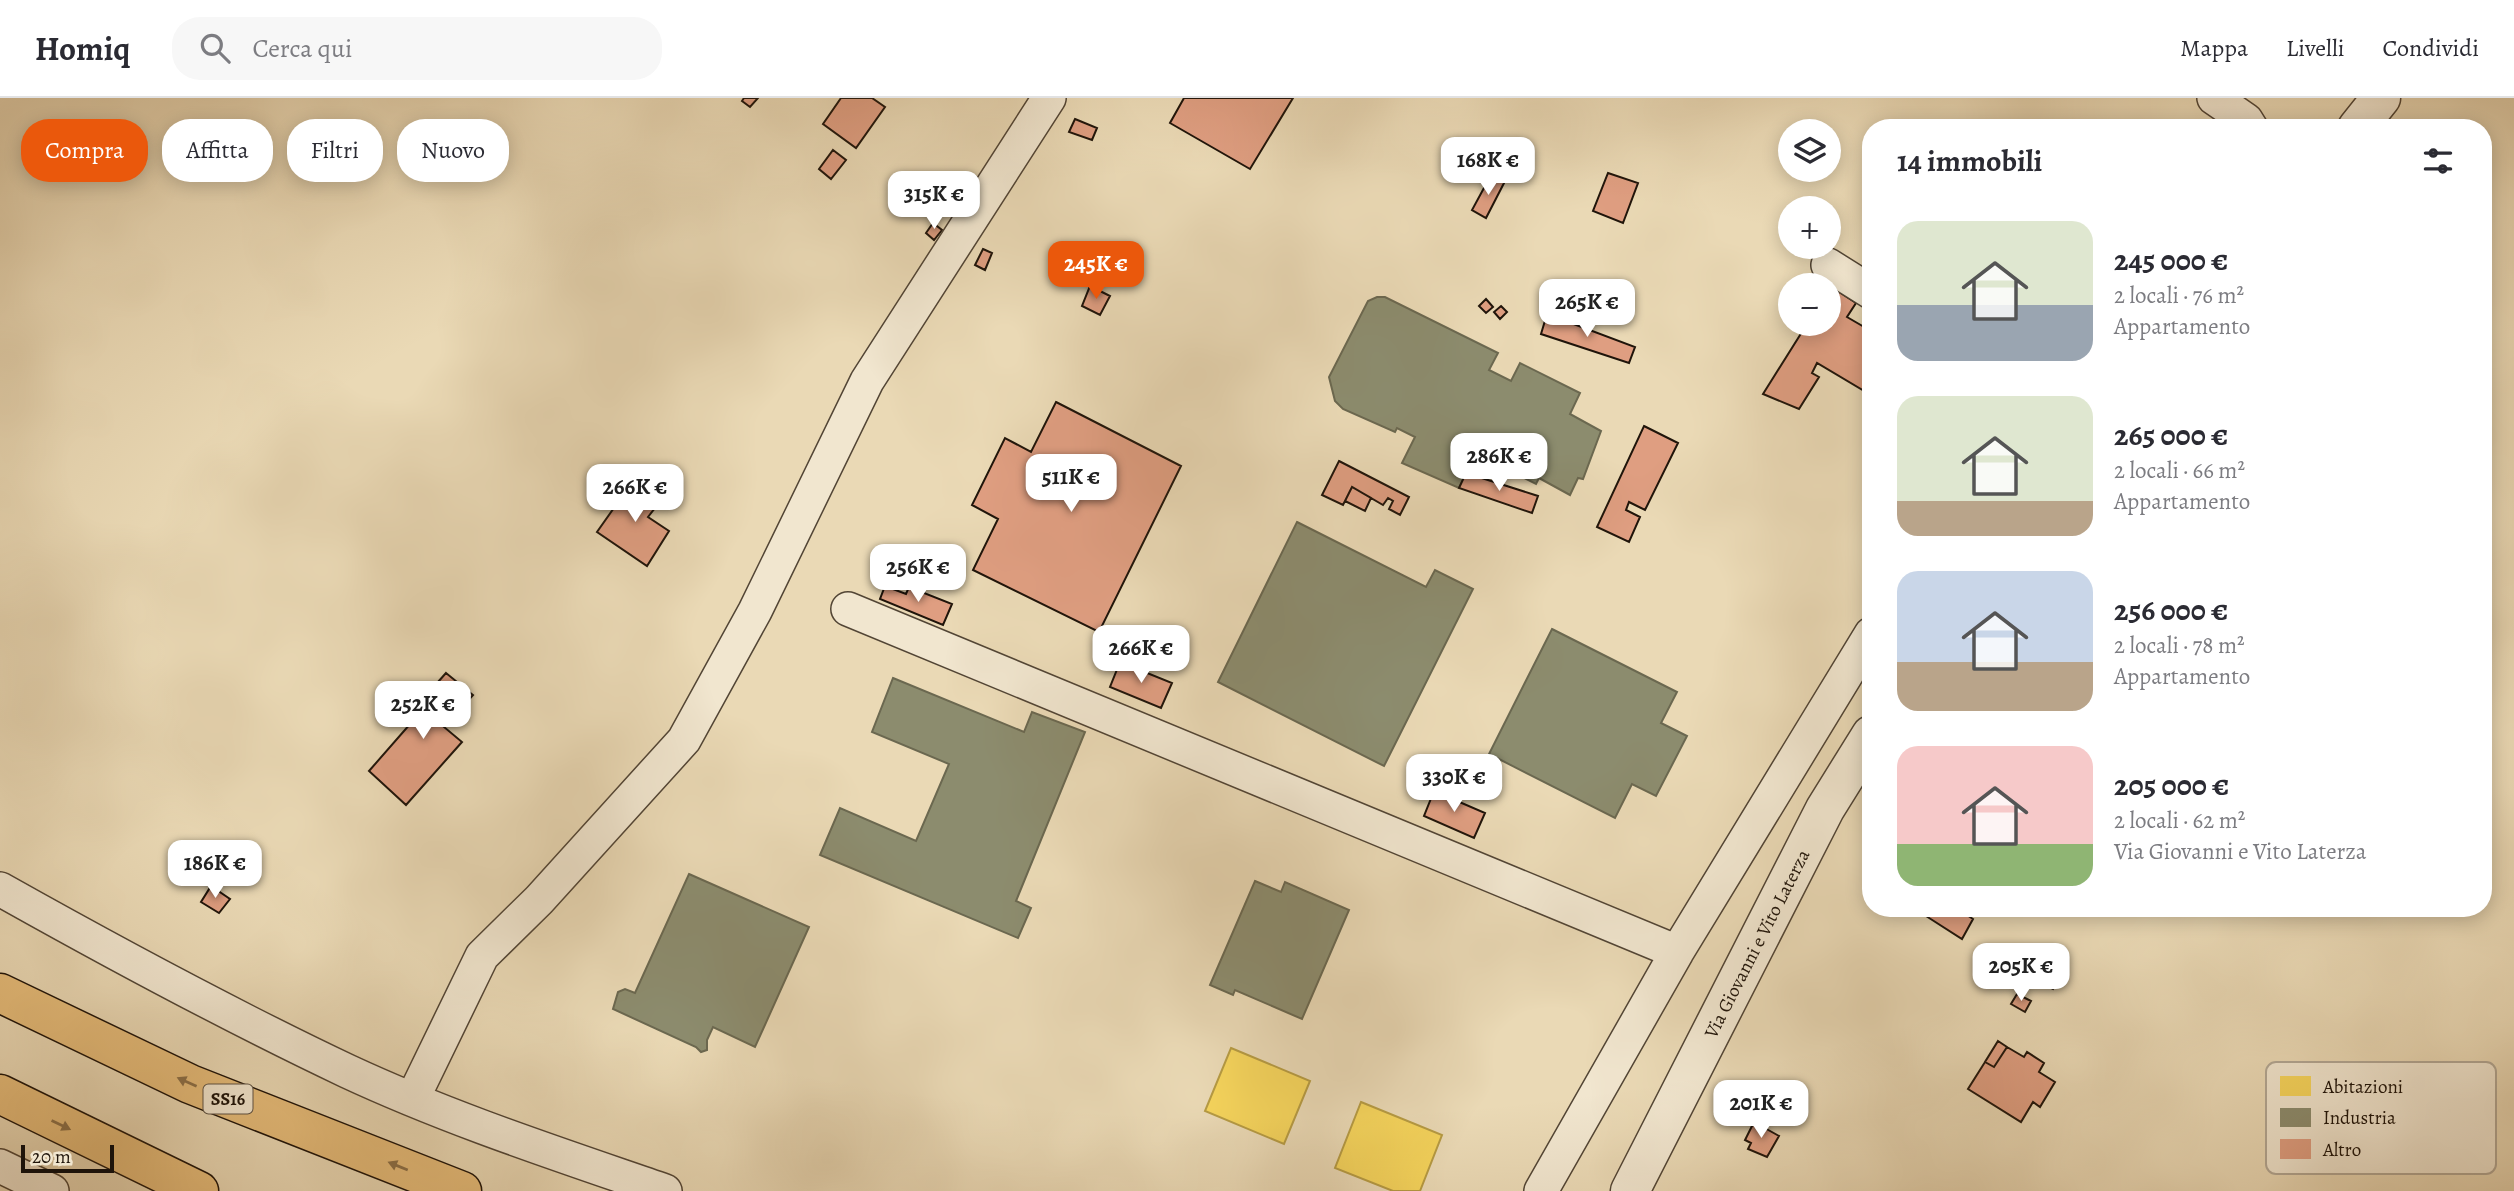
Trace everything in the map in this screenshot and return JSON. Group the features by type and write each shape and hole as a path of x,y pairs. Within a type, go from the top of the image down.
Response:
{"highway":[{"name":"SS16","path":"0,993 190,1084 462,1191"},
{"path":"0,1094 199,1191"}],"street":[{"path":"413,1098 482,956 538,900 684,740 755,611 867,381 1049,98"},
{"path":"2214,98 2253,115"},
{"path":"2364,119 2381,98"},
{"path":"1828,265 1862,286"},
{"path":"848,609 1677,952"},
{"path":"1541,1191 1677,952 1862,649"},
{"name":"Via Giovanni e Vito Laterza","path":"1630,1191 1825,809 1862,749"},
{"path":"0,889 152,974 349,1072 469,1122 664,1191"},
{"path":"0,1166 52,1191"}],"building: Abitazioni":[{"path":"1231,1048 1310,1081 1284,1144 1205,1111"},
{"path":"1361,1102 1442,1135 1420,1191 1393,1191 1335,1168"}],"building: Industria":[{"path":"1385,297 1498,353 1489,370 1511,381 1520,363 1580,393 1570,414 1601,431 1583,479 1578,478 1570,495 1539,478 1536,484 1476,453 1459,488 1402,463 1415,437 1397,428 1395,432 1343,409 1335,401 1329,377 1368,301"},
{"path":"1297,522 1426,587 1435,570 1473,589 1384,766 1218,682"},
{"path":"1552,629 1677,692 1661,723 1687,736 1656,796 1632,784 1615,818 1489,754"},
{"path":"893,678 1024,732 1032,712 1085,732 1016,901 1031,908 1018,938 820,855 840,808 916,841 949,764 872,732"},
{"path":"689,874 809,927 755,1047 713,1027 707,1040 707,1050 701,1052 696,1047 613,1009 618,992 625,989 635,993"},
{"path":"1255,881 1281,892 1285,882 1349,910 1302,1019 1235,990 1233,995 1210,985"}],"building: Altro":[{"path":"744,98 758,98 750,107 742,101"},
{"path":"841,98 872,98 885,107 856,148 823,124"},
{"path":"1184,98 1293,98 1250,169 1170,123"},
{"path":"1075,119 1097,128 1092,140 1069,132"},
{"path":"833,150 846,160 831,179 819,169"},
{"path":"1608,173 1638,183 1623,223 1593,211"},
{"path":"1491,175 1504,183 1486,218 1472,210"},
{"path":"933,223 942,230 934,240 926,233"},
{"path":"983,249 992,253 985,270 975,265"},
{"path":"1090,286 1110,296 1100,315 1082,306"},
{"path":"1841,293 1856,303 1847,317 1862,326 1862,390 1817,363 1812,373 1819,377 1799,409 1763,394 1799,336 1841,336"},
{"path":"1486,299 1493,307 1486,313 1479,306"},
{"path":"1501,306 1507,312 1500,319 1494,312"},
{"path":"1547,314 1635,347 1629,363 1541,334"},
{"path":"1056,402 1181,466 1099,632 973,570 998,519 972,505 1005,438 1031,452"},
{"path":"1644,426 1678,443 1645,510 1629,502 1626,510 1640,517 1629,542 1597,527"},
{"path":"1339,461 1409,497 1400,515 1389,509 1393,501 1388,498 1383,505 1352,487 1343,505 1322,495"},
{"path":"1466,473 1538,496 1532,513 1459,488"},
{"path":"635,478 662,499 648,517 669,531 647,566 597,532"},
{"path":"1352,487 1371,498 1365,511 1345,501"},
{"path":"885,586 906,594 909,587 952,604 943,625 880,599"},
{"path":"1120,662 1172,683 1161,708 1110,687"},
{"path":"446,673 473,695 444,727 462,742 406,805 369,771 411,723 406,718"},
{"path":"1434,791 1485,813 1474,838 1424,816"},
{"path":"211,886 230,899 219,913 201,902"},
{"path":"1928,917 1970,917 1973,919 1962,939"},
{"path":"2048,971 2059,977 2053,989 2041,983"},
{"path":"2017,994 2031,1001 2025,1012 2011,1004"},
{"path":"1998,1041 2007,1047 1994,1067 1985,1062"},
{"path":"2007,1047 2024,1057 2027,1052 2044,1063 2039,1072 2055,1082 2040,1107 2033,1102 2021,1122 1968,1089 1985,1062 1994,1067"},
{"path":"1754,1122 1779,1136 1767,1157 1748,1149 1751,1143 1745,1140"}]}
